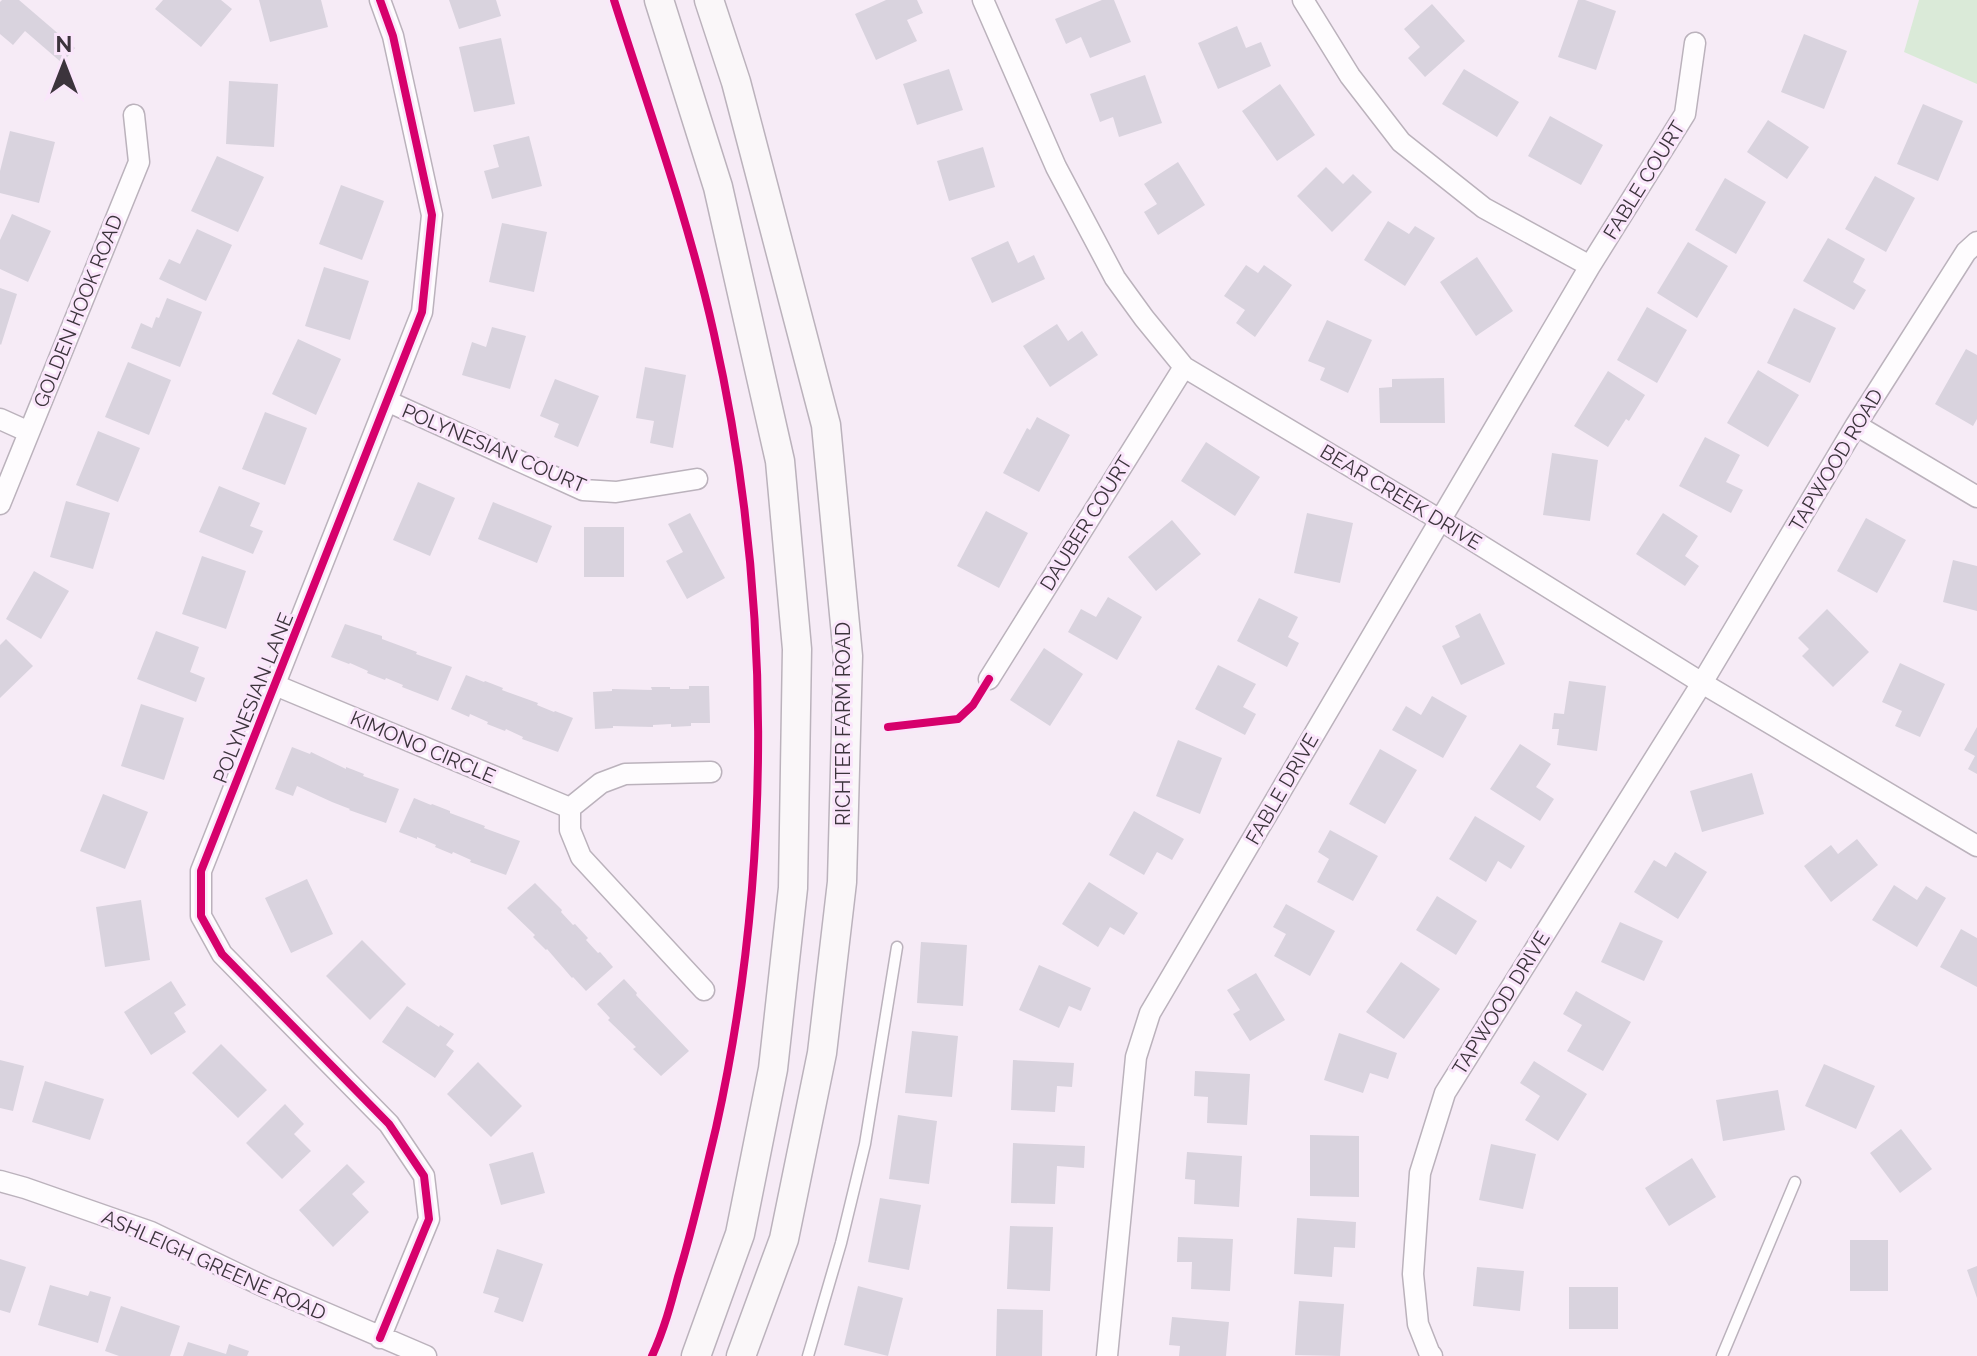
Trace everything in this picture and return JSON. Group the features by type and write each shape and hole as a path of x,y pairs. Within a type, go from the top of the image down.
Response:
{"main road":[{"path":"659,0 718,187 780,461 797,649 793,888 773,1069 740,1234 696,1356"},
{"name":"RICHTER FARM ROAD","path":"709,0 736,82 826,425 848,656 842,882 822,1053 784,1239 741,1356"}],"street":[{"name":"POLYNESIAN LANE","path":"380,0 393,36 432,215 422,312 201,871 201,916 222,954 389,1124 424,1176 429,1219 380,1338"},
{"name":"BEAR CREEK DRIVE","path":"983,0 1056,167 1115,278 1184,367 1440,520 1702,683 1977,846"},
{"path":"1303,0 1350,76 1401,142 1484,208 1590,266"},
{"name":"FABLE COURT","path":"1590,266 1685,114 1695,43"},
{"name":"GOLDEN HOOK ROAD","path":"0,504 139,162 134,115"},
{"name":"TAPWOOD ROAD","path":"1702,683 1856,425 1966,252 1977,242"},
{"name":"FABLE DRIVE","path":"1107,1356 1136,1057 1150,1013 1590,266"},
{"name":"DAUBER COURT","path":"989,679 1184,367"},
{"name":"POLYNESIAN COURT","path":"387,401 583,490 616,492 697,479"},
{"path":"0,419 29,432"},
{"path":"1856,425 1977,497"},
{"name":"TAPWOOD DRIVE","path":"1432,1356 1418,1324 1413,1274 1420,1173 1445,1093 1702,683"},
{"name":"KIMONO CIRCLE","path":"275,685 570,808"},
{"path":"704,990 581,857 570,830 570,808 601,783 625,774 711,772"},
{"name":"ASHLEIGH GREENE ROAD","path":"0,1181 151,1232 251,1280 426,1356"}],"lane":[{"path":"808,1356 841,1243 865,1144 897,947"},
{"path":"1722,1356 1795,1182"}],"green space":[{"path":"1919,0 1977,0 1977,84 1904,52"}],"building":[{"path":"2,0 19,0 75,48 62,63 25,31 13,45 0,34"},
{"path":"163,0 221,0 232,9 201,47 155,9"},
{"path":"259,0 321,0 328,27 270,42"},
{"path":"449,0 496,0 501,16 459,29"},
{"path":"886,0 917,0 923,13 907,20 917,41 876,60 855,14"},
{"path":"1102,0 1114,0 1131,42 1090,58 1081,37 1066,44 1055,19"},
{"path":"1578,0 1616,11 1596,70 1558,57"},
{"path":"1432,4 1465,41 1425,77 1408,58 1420,47 1404,29"},
{"path":"1237,26 1246,48 1261,42 1271,66 1218,89 1198,43"},
{"path":"1804,34 1847,51 1824,109 1781,92"},
{"path":"501,38 515,104 474,112 459,47"},
{"path":"949,69 963,110 917,125 903,84"},
{"path":"1464,69 1519,102 1497,137 1442,104"},
{"path":"1145,75 1162,123 1119,137 1113,117 1100,122 1090,94"},
{"path":"229,81 278,84 274,147 226,144"},
{"path":"1280,84 1315,135 1277,161 1242,111"},
{"path":"1923,104 1963,121 1938,181 1897,164"},
{"path":"1550,116 1603,145 1581,185 1528,156"},
{"path":"1768,120 1809,147 1787,179 1747,152"},
{"path":"10,131 55,142 39,203 0,193 0,171"},
{"path":"529,136 542,186 492,199 484,171 499,167 493,145"},
{"path":"983,147 995,187 949,201 937,161"},
{"path":"217,156 264,177 238,232 191,211"},
{"path":"1178,162 1205,205 1158,235 1144,212 1157,204 1144,184"},
{"path":"1326,167 1343,184 1353,174 1372,192 1332,232 1297,196"},
{"path":"1875,176 1915,198 1886,252 1845,229"},
{"path":"1725,178 1766,202 1736,254 1695,230"},
{"path":"341,185 384,201 362,260 319,244"},
{"path":"12,214 51,231 28,282 0,269 0,240"},
{"path":"1388,221 1409,234 1415,226 1435,238 1405,286 1364,260"},
{"path":"502,223 547,232 534,292 489,282"},
{"path":"197,229 232,245 206,301 159,279 169,259 180,264"},
{"path":"1828,238 1865,259 1853,282 1866,290 1854,310 1803,281"},
{"path":"1008,241 1018,263 1034,255 1045,279 992,303 971,258"},
{"path":"1688,242 1728,266 1697,318 1657,293"},
{"path":"1477,257 1513,311 1476,336 1440,282"},
{"path":"1246,265 1258,273 1264,265 1292,285 1255,337 1236,323 1245,310 1224,296"},
{"path":"324,267 369,281 350,340 305,326"},
{"path":"0,288 17,294 1,345 0,344"},
{"path":"167,298 202,312 180,367 131,348 141,323 152,328"},
{"path":"1647,307 1687,330 1657,383 1617,360"},
{"path":"1794,308 1836,328 1810,383 1767,363"},
{"path":"1327,320 1372,340 1348,393 1320,380 1325,368 1308,361"},
{"path":"1057,324 1068,341 1082,331 1098,355 1050,387 1023,346"},
{"path":"492,327 526,336 510,389 462,375 472,342 486,347"},
{"path":"298,339 341,359 316,415 272,394"},
{"path":"1966,349 1977,355 1977,419 1973,426 1935,404"},
{"path":"128,362 171,380 149,435 105,417"},
{"path":"645,367 686,375 673,448 650,443 654,421 636,418"},
{"path":"1758,370 1799,395 1768,447 1727,423"},
{"path":"1608,371 1645,395 1608,447 1574,426"},
{"path":"1444,378 1445,423 1380,423 1379,388 1392,387 1392,379"},
{"path":"555,379 599,396 578,447 554,437 559,424 540,416"},
{"path":"265,412 307,428 285,485 242,469"},
{"path":"1037,417 1070,435 1039,492 1003,473 1027,428 1030,430"},
{"path":"98,431 140,448 118,502 76,485"},
{"path":"1705,437 1740,455 1726,482 1743,490 1731,513 1679,486"},
{"path":"1206,442 1260,477 1235,516 1181,481"},
{"path":"1552,453 1598,460 1590,521 1543,515"},
{"path":"418,482 455,498 430,556 393,540"},
{"path":"219,486 260,503 250,526 263,531 253,554 199,532"},
{"path":"66,501 110,513 93,569 50,557"},
{"path":"493,502 552,526 537,563 478,539"},
{"path":"986,511 1028,533 999,588 957,566"},
{"path":"690,513 725,578 687,599 666,561 683,552 668,524"},
{"path":"1307,513 1353,523 1340,583 1294,573"},
{"path":"1663,513 1698,536 1685,556 1699,566 1685,586 1636,554"},
{"path":"1866,518 1906,540 1877,593 1837,571"},
{"path":"1172,520 1201,554 1156,591 1128,557"},
{"path":"584,527 624,527 624,577 584,577"},
{"path":"202,556 246,571 226,629 182,614"},
{"path":"1953,560 1977,566 1977,611 1943,602"},
{"path":"34,571 69,591 41,639 6,619"},
{"path":"1108,597 1142,617 1117,660 1068,632 1081,609 1096,617"},
{"path":"1259,598 1298,617 1288,637 1299,643 1287,667 1237,641"},
{"path":"1827,609 1869,652 1833,687 1802,656 1809,649 1798,638"},
{"path":"1480,613 1505,664 1461,685 1442,646 1460,637 1455,626"},
{"path":"345,624 382,636 382,639 452,667 438,701 331,657"},
{"path":"156,631 199,647 190,672 205,678 196,702 137,679"},
{"path":"6,639 33,666 0,698 0,645"},
{"path":"1044,648 1083,674 1050,726 1010,700"},
{"path":"1900,663 1945,684 1920,737 1895,726 1902,711 1882,702"},
{"path":"1218,665 1256,684 1243,707 1256,714 1245,735 1195,709"},
{"path":"466,675 573,718 558,752 487,724 470,714 469,717 451,709"},
{"path":"1569,681 1606,686 1597,751 1557,745 1559,729 1552,729 1554,713 1564,714"},
{"path":"689,686 709,686 710,723 595,729 593,692 652,690 651,687 689,689"},
{"path":"1432,696 1467,716 1443,758 1392,730 1406,706 1421,715"},
{"path":"141,704 184,718 164,780 121,766"},
{"path":"1977,727 1977,774 1968,769 1975,756 1964,750"},
{"path":"1178,740 1222,758 1200,814 1156,796"},
{"path":"1520,744 1551,764 1536,787 1554,799 1540,821 1490,789"},
{"path":"292,747 399,789 386,823 297,786 293,796 275,789"},
{"path":"1380,749 1417,770 1385,824 1349,804"},
{"path":"1752,773 1764,814 1702,832 1690,791"},
{"path":"103,794 148,812 125,869 80,851"},
{"path":"414,798 520,841 506,875 399,832"},
{"path":"1134,811 1184,839 1172,860 1157,852 1144,875 1109,855"},
{"path":"1475,816 1525,846 1511,869 1498,861 1486,882 1449,859"},
{"path":"1330,830 1378,856 1353,901 1317,882 1329,859 1318,852"},
{"path":"1857,839 1878,865 1831,902 1804,866 1831,845 1838,854"},
{"path":"1675,852 1707,872 1678,919 1634,892 1654,860 1666,867"},
{"path":"307,879 333,934 291,953 265,898"},
{"path":"1089,882 1138,913 1124,935 1110,927 1098,947 1062,924"},
{"path":"535,883 613,967 586,991 507,908"},
{"path":"1894,885 1917,900 1926,886 1946,898 1917,947 1872,920"},
{"path":"1437,896 1477,921 1456,955 1416,930"},
{"path":"141,900 150,960 105,967 96,907"},
{"path":"1286,904 1335,931 1310,976 1274,956 1286,934 1273,927"},
{"path":"1620,922 1663,941 1644,981 1601,962"},
{"path":"1961,929 1977,938 1977,987 1940,967"},
{"path":"362,940 406,984 370,1020 326,976"},
{"path":"921,942 967,945 963,1006 917,1003"},
{"path":"1401,962 1440,989 1404,1039 1366,1012"},
{"path":"1039,965 1091,988 1081,1011 1069,1006 1059,1028 1019,1010"},
{"path":"1256,973 1285,1020 1250,1041 1233,1014 1240,1010 1227,990"},
{"path":"624,979 689,1051 661,1076 633,1049 636,1047 608,1020 610,1018 597,1004"},
{"path":"171,981 186,1005 174,1013 186,1032 151,1055 124,1012"},
{"path":"1576,991 1631,1022 1603,1071 1567,1051 1582,1025 1563,1014"},
{"path":"407,1006 454,1034 446,1045 454,1051 435,1078 382,1042"},
{"path":"912,1031 958,1036 952,1097 905,1093"},
{"path":"1339,1033 1397,1053 1388,1079 1370,1073 1363,1093 1324,1080"},
{"path":"221,1044 267,1090 238,1118 192,1073"},
{"path":"0,1060 24,1066 13,1111 0,1108"},
{"path":"1013,1060 1074,1063 1072,1087 1057,1086 1055,1112 1011,1110"},
{"path":"1534,1061 1587,1094 1558,1141 1525,1120 1540,1096 1520,1083"},
{"path":"478,1062 522,1106 491,1137 447,1094"},
{"path":"1824,1064 1875,1086 1856,1129 1805,1106"},
{"path":"1195,1071 1250,1074 1247,1125 1207,1123 1208,1097 1194,1096"},
{"path":"45,1081 104,1099 90,1140 32,1122"},
{"path":"1778,1090 1785,1130 1723,1141 1716,1100"},
{"path":"285,1104 304,1124 294,1134 311,1151 282,1179 246,1143"},
{"path":"898,1115 937,1121 929,1184 889,1179"},
{"path":"1901,1129 1932,1169 1900,1193 1870,1153"},
{"path":"1310,1135 1359,1136 1359,1197 1310,1196"},
{"path":"1013,1143 1085,1146 1084,1168 1057,1166 1055,1204 1011,1203"},
{"path":"1491,1144 1536,1154 1523,1209 1479,1200"},
{"path":"533,1152 545,1193 501,1205 489,1164"},
{"path":"1187,1152 1242,1156 1239,1207 1194,1204 1195,1180 1185,1179"},
{"path":"1692,1158 1716,1197 1669,1226 1645,1188"},
{"path":"347,1164 365,1182 352,1194 369,1212 333,1247 299,1210"},
{"path":"880,1198 921,1205 909,1270 868,1262"},
{"path":"1297,1218 1356,1222 1355,1248 1334,1247 1332,1277 1294,1274"},
{"path":"1010,1226 1053,1227 1050,1291 1007,1289"},
{"path":"1178,1237 1233,1239 1230,1291 1191,1289 1192,1262 1177,1262"},
{"path":"1850,1240 1888,1240 1888,1291 1850,1291"},
{"path":"497,1249 543,1264 523,1322 494,1312 499,1298 483,1293"},
{"path":"0,1259 26,1267 10,1313 0,1310"},
{"path":"1977,1266 1977,1298 1967,1270"},
{"path":"1477,1267 1524,1271 1520,1311 1473,1306"},
{"path":"50,1285 88,1296 90,1291 111,1297 98,1343 38,1325"},
{"path":"858,1286 903,1298 888,1356 844,1345"},
{"path":"1569,1287 1618,1287 1618,1329 1569,1329"},
{"path":"1299,1301 1344,1304 1340,1356 1295,1355"},
{"path":"121,1306 180,1326 170,1356 119,1356 105,1351"},
{"path":"997,1309 1043,1310 1042,1356 996,1356"},
{"path":"1172,1317 1229,1322 1226,1356 1179,1356 1180,1346 1169,1345"},
{"path":"188,1342 226,1354 229,1344 249,1351 247,1356 183,1356"}],"cycle path":[{"path":"380,0 393,36 432,215 422,312 201,871 201,916 222,954 389,1124 424,1176 429,1219 380,1338"},
{"path":"614,0 681,208 714,334 733,432 747,531 755,631 758,731 756,831 748,931 735,1030 693,1222 667,1317 652,1356"},
{"path":"888,727 958,719 973,705 989,679"}]}
